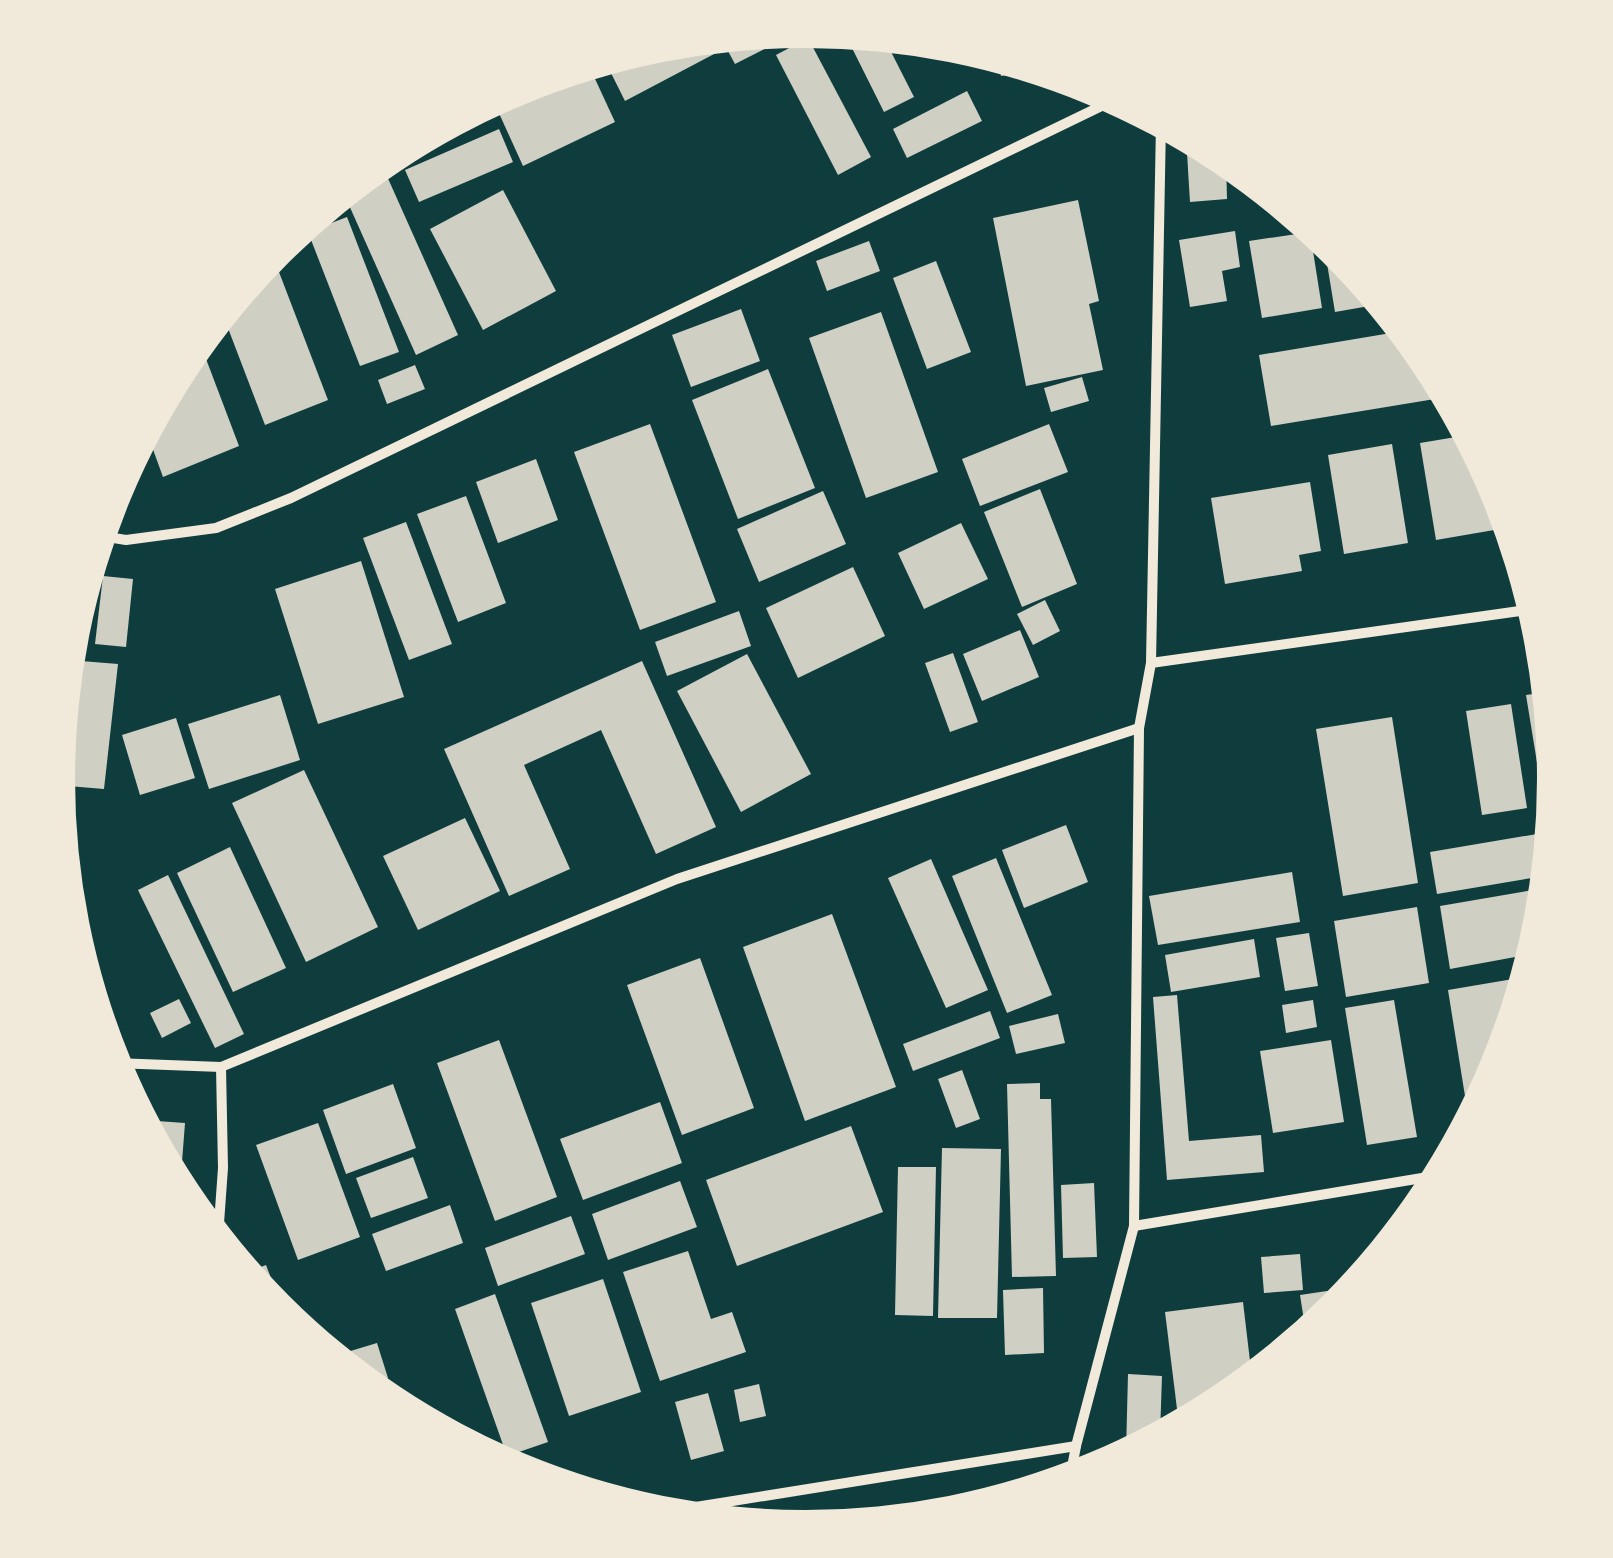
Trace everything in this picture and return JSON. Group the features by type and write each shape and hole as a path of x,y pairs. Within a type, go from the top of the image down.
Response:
{"street":[{"path":"116,538 216,528 291,498 1097,108"},
{"path":"1073,1460 1134,1226 1140,728 1151,663 1161,140"},
{"path":"1151,663 1518,612"},
{"path":"133,1064 221,1067 676,880 1140,728"},
{"path":"220,1215 221,1067"},
{"path":"1134,1226 1419,1178"},
{"path":"713,1504 1076,1446"}],"building":[{"path":"788,48 813,48 871,157 838,175 776,55"},
{"path":"765,49 735,64 729,52"},
{"path":"852,49 892,53 914,97 884,112"},
{"path":"715,54 625,101 611,74"},
{"path":"595,79 615,122 523,166 500,115"},
{"path":"967,91 982,121 907,158 893,129"},
{"path":"499,129 513,162 419,202 405,170"},
{"path":"1187,155 1227,181 1227,199 1190,202"},
{"path":"388,179 458,335 416,355 350,208"},
{"path":"503,190 556,291 483,330 430,229"},
{"path":"1078,200 1099,301 1089,304 1103,370 1026,386 993,218"},
{"path":"347,217 399,352 360,366 311,241 331,223"},
{"path":"1235,231 1240,267 1222,271 1227,301 1190,307 1179,240"},
{"path":"1295,234 1313,252 1322,308 1262,318 1249,241"},
{"path":"869,241 880,271 827,291 816,261"},
{"path":"936,261 971,352 927,369 893,278"},
{"path":"1327,266 1364,307 1335,312"},
{"path":"279,273 328,400 265,425 229,331"},
{"path":"741,309 760,361 691,387 672,335"},
{"path":"881,312 938,472 866,498 809,338"},
{"path":"1387,334 1432,400 1271,426 1259,355"},
{"path":"207,361 239,446 163,477 153,450"},
{"path":"415,365 425,389 387,404 378,380"},
{"path":"768,369 815,488 738,519 692,400"},
{"path":"1082,377 1089,401 1051,412 1044,388"},
{"path":"650,424 716,602 640,630 574,452"},
{"path":"1049,424 1068,472 980,506 962,459"},
{"path":"1453,437 1494,530 1436,540 1420,443"},
{"path":"1392,444 1408,543 1344,554 1328,455"},
{"path":"536,459 558,520 498,543 476,482"},
{"path":"1310,482 1321,551 1299,555 1302,571 1225,584 1211,498"},
{"path":"1040,489 1077,584 1022,607 984,512"},
{"path":"823,491 846,544 759,582 737,529"},
{"path":"466,496 506,603 458,622 417,514"},
{"path":"406,522 452,644 409,660 363,538"},
{"path":"961,523 988,579 924,609 898,553"},
{"path":"361,561 404,697 318,724 275,589"},
{"path":"853,567 885,636 798,678 766,608"},
{"path":"104,576 133,579 126,647 95,644"},
{"path":"1045,600 1060,631 1033,645 1017,614"},
{"path":"739,611 751,646 667,676 655,642"},
{"path":"1020,630 1039,677 982,701 963,654"},
{"path":"953,653 978,722 950,732 925,663"},
{"path":"747,654 811,774 741,812 677,691"},
{"path":"85,661 118,664 104,789 75,787"},
{"path":"642,661 716,827 656,854 601,730 524,765 570,869 509,896 444,749"},
{"path":"1533,694 1537,765 1526,695"},
{"path":"280,695 300,760 209,789 188,724"},
{"path":"1511,704 1527,808 1482,815 1466,711"},
{"path":"1392,717 1418,883 1343,896 1316,729"},
{"path":"176,718 195,778 140,795 122,735"},
{"path":"304,770 378,927 306,962 232,803"},
{"path":"465,818 500,891 418,930 383,856"},
{"path":"1066,825 1088,882 1024,908 1002,850"},
{"path":"1535,834 1531,878 1437,894 1430,852"},
{"path":"230,847 286,968 233,992 177,873"},
{"path":"996,858 1052,995 1007,1013 952,876"},
{"path":"931,859 988,990 946,1008 888,878"},
{"path":"1292,872 1300,922 1158,945 1149,896"},
{"path":"168,875 244,1034 215,1048 138,890"},
{"path":"1529,891 1516,957 1450,969 1440,906"},
{"path":"1417,907 1429,983 1346,997 1334,921"},
{"path":"832,914 896,1087 805,1121 743,947"},
{"path":"1309,933 1318,986 1285,991 1276,938"},
{"path":"1254,939 1260,977 1171,992 1165,955"},
{"path":"700,958 754,1108 682,1135 627,985"},
{"path":"1509,980 1465,1098 1448,990"},
{"path":"1177,995 1189,1141 1261,1135 1264,1172 1167,1180 1153,997"},
{"path":"179,999 191,1023 162,1038 150,1013"},
{"path":"1313,1000 1317,1027 1286,1033 1282,1005"},
{"path":"1394,1000 1417,1137 1367,1145 1345,1008"},
{"path":"990,1011 1000,1038 913,1071 903,1044"},
{"path":"1058,1014 1065,1043 1016,1054 1009,1026"},
{"path":"499,1040 557,1197 495,1221 437,1063"},
{"path":"1331,1040 1344,1122 1273,1133 1260,1051"},
{"path":"962,1070 980,1119 956,1128 938,1079"},
{"path":"1040,1083 1040,1099 1051,1099 1056,1276 1012,1277 1007,1084"},
{"path":"393,1084 416,1148 346,1174 323,1110"},
{"path":"660,1102 682,1163 583,1200 560,1139"},
{"path":"160,1121 185,1123 182,1160"},
{"path":"318,1123 360,1237 298,1260 256,1145"},
{"path":"851,1126 883,1212 737,1266 706,1180"},
{"path":"942,1148 1001,1149 997,1318 938,1318"},
{"path":"413,1157 428,1198 371,1218 356,1178"},
{"path":"898,1167 936,1167 933,1316 895,1315"},
{"path":"680,1181 697,1227 608,1260 592,1214"},
{"path":"1094,1183 1097,1257 1063,1258 1061,1185"},
{"path":"450,1205 463,1243 386,1271 372,1234"},
{"path":"571,1216 585,1254 498,1286 485,1248"},
{"path":"688,1251 711,1319 732,1312 746,1352 660,1381 623,1272"},
{"path":"1300,1254 1303,1290 1264,1293 1261,1257"},
{"path":"603,1279 641,1392 569,1416 531,1303"},
{"path":"1043,1288 1044,1353 1005,1355 1003,1290"},
{"path":"1329,1291 1303,1316 1300,1295"},
{"path":"495,1294 548,1442 520,1452 503,1444 455,1309"},
{"path":"1243,1302 1250,1360 1177,1409 1165,1312"},
{"path":"377,1343 388,1378 361,1359 351,1351"},
{"path":"1128,1374 1162,1376 1161,1418 1126,1437"},
{"path":"759,1384 766,1416 740,1422 734,1390"},
{"path":"708,1393 724,1451 691,1460 675,1402"}]}
